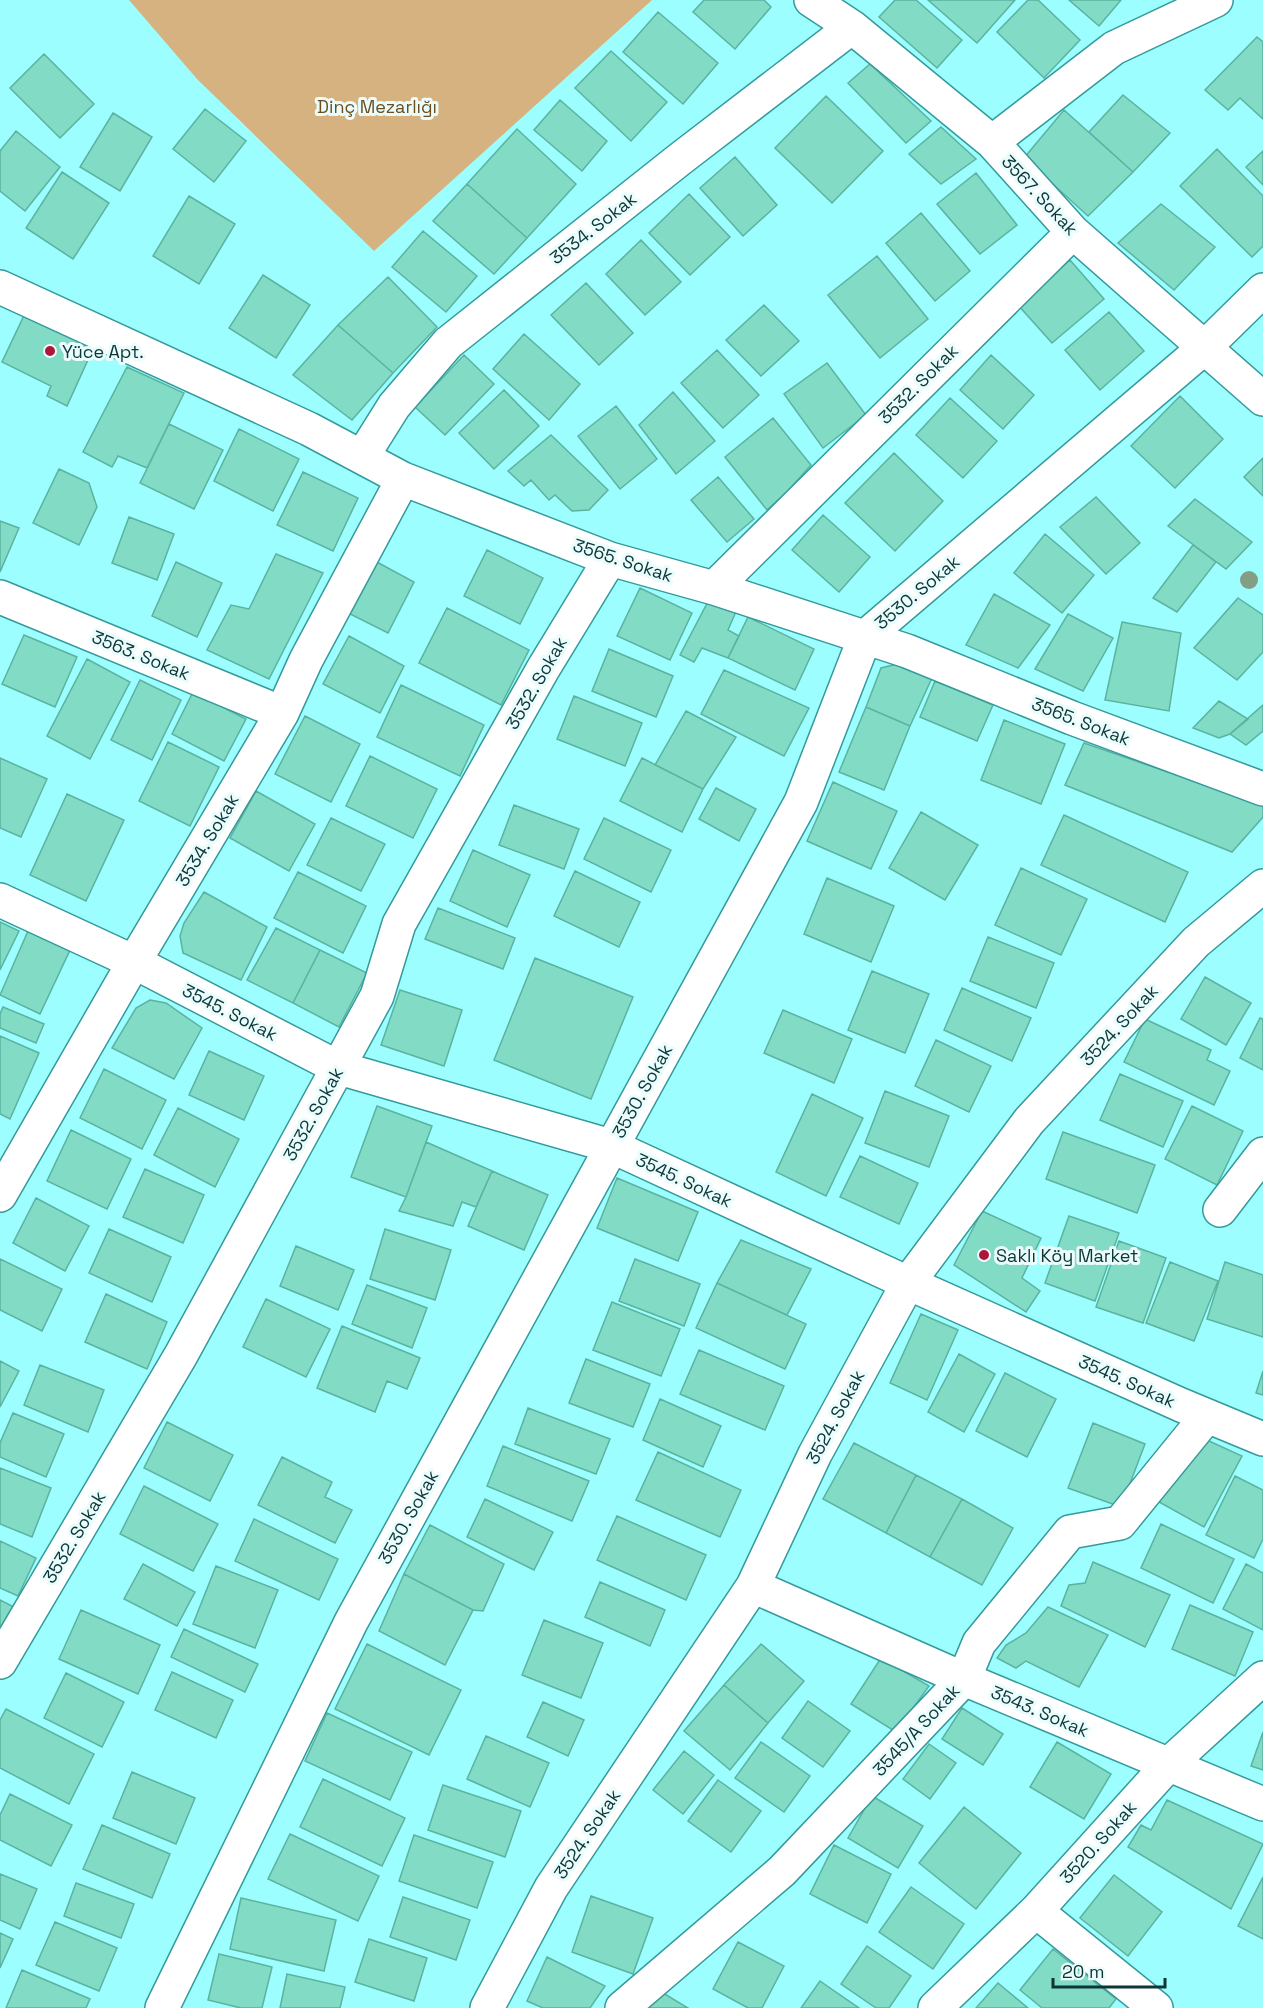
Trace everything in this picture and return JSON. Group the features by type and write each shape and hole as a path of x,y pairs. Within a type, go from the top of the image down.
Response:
{"street":[{"name":"3567. Sokak","path":"811,0 852,27 992,142 1073,232 1263,399"},
{"path":"992,142 1114,48 1216,0"},
{"name":"3534. Sokak","path":"362,457 394,406 448,343 680,159 852,27"},
{"name":"3532. Sokak","path":"714,588 1073,232"},
{"name":"3565. Sokak","path":"0,287 309,429 403,479 610,559 714,588 907,651 1072,718 1263,789"},
{"name":"3530. Sokak","path":"162,2008 351,1622 801,802 865,637 1204,348 1263,290"},
{"name":"3534. Sokak","path":"0,1195 11,1154 134,962 282,713 306,660 403,479"},
{"name":"3532. Sokak","path":"0,1662 181,1355 377,996 399,924 543,669 610,559"},
{"name":"3563. Sokak","path":"0,597 282,713"},
{"name":"3524. Sokak","path":"487,2008 551,1888 753,1586 814,1454 908,1283 1029,1121 1196,942 1263,886"},
{"name":"3545. Sokak","path":"0,900 134,962 339,1068 611,1146 908,1283 1207,1416 1263,1438"},
{"path":"1220,1210 1263,1154"},
{"name":"3545/A Sokak","path":"622,2008 782,1871 964,1679 979,1643 1070,1532 1120,1523 1207,1416"},
{"name":"3543. Sokak","path":"753,1586 964,1679 1263,1804"},
{"name":"3520. Sokak","path":"935,2008 1036,1911 1169,1764 1263,1678"},
{"path":"1036,1911 1156,2008"}],"green space":[{"name":"Dinç Mezarlığı","path":"129,0 652,0 374,251 197,79"}],"building":[{"path":"704,0 764,0 771,7 735,49 693,12"},
{"path":"895,0 916,0 962,40 937,68 879,17"},
{"path":"928,0 1015,0 977,43"},
{"path":"1028,0 1038,0 1080,40 1044,78 997,32"},
{"path":"1069,0 1121,0 1099,26"},
{"path":"658,12 718,63 683,104 623,52"},
{"path":"1257,37 1263,42 1263,119 1240,98 1228,110 1205,90"},
{"path":"611,51 667,102 631,141 575,88"},
{"path":"44,54 94,104 60,138 10,88"},
{"path":"870,64 931,121 906,143 848,83"},
{"path":"1123,95 1170,133 1133,172 1089,132"},
{"path":"826,96 883,151 832,203 775,148"},
{"path":"560,100 607,141 582,171 534,130"},
{"path":"205,109 246,141 214,182 173,149"},
{"path":"1064,110 1133,172 1088,216 1024,158"},
{"path":"113,113 152,137 120,191 80,167"},
{"path":"941,127 976,159 941,184 909,154"},
{"path":"517,129 576,184 527,238 467,184"},
{"path":"16,131 60,167 25,211 0,191 0,151"},
{"path":"1217,149 1263,196 1263,246 1252,257 1180,186"},
{"path":"1263,151 1263,185 1246,167"},
{"path":"735,157 777,205 743,236 700,188"},
{"path":"62,172 109,203 73,259 26,228"},
{"path":"976,173 1017,225 980,254 937,204"},
{"path":"467,184 527,238 494,274 433,221"},
{"path":"689,194 730,237 690,275 649,233"},
{"path":"189,196 235,224 199,284 153,256"},
{"path":"1161,204 1215,247 1174,290 1118,243"},
{"path":"921,213 970,271 935,301 886,243"},
{"path":"423,231 477,276 446,312 392,267"},
{"path":"641,240 681,282 645,315 606,274"},
{"path":"877,256 928,319 880,358 828,295"},
{"path":"1070,260 1104,299 1052,343 1018,305"},
{"path":"263,275 310,305 276,358 229,328"},
{"path":"388,277 437,327 393,373 338,325"},
{"path":"586,283 633,333 599,365 551,315"},
{"path":"764,305 799,341 761,376 726,340"},
{"name":"Yüce Apt.","path":"28,307 97,340 67,406 47,396 51,386 2,362"},
{"path":"1109,312 1144,351 1100,390 1065,350"},
{"path":"338,325 393,373 352,420 293,375"},
{"path":"524,334 580,384 549,420 493,369"},
{"path":"717,350 759,395 723,428 681,383"},
{"path":"464,355 494,384 445,435 415,407"},
{"path":"991,355 1034,395 1003,429 960,390"},
{"path":"827,363 866,415 823,448 784,394"},
{"path":"127,367 184,393 147,468 118,456 112,467 83,452"},
{"path":"504,390 539,426 494,469 459,433"},
{"path":"673,392 715,441 676,474 639,425"},
{"path":"1180,396 1223,439 1175,488 1131,446"},
{"path":"950,398 997,441 963,478 916,435"},
{"path":"616,406 657,459 620,489 578,436"},
{"path":"773,418 811,465 767,510 725,457"},
{"path":"169,424 223,450 194,509 140,483"},
{"path":"239,429 299,459 273,511 214,481"},
{"path":"551,435 608,490 589,510 572,511 555,495 549,500 531,480 524,486 508,471"},
{"path":"894,453 943,501 895,551 845,503"},
{"path":"1263,458 1263,496 1244,477"},
{"path":"59,469 89,483 97,507 79,545 33,523"},
{"path":"303,472 358,498 333,551 277,525"},
{"path":"718,477 754,519 727,542 691,500"},
{"path":"1096,497 1140,543 1106,574 1060,527"},
{"path":"1195,499 1252,542 1226,569 1168,526"},
{"path":"823,515 870,557 839,592 792,550"},
{"path":"129,517 174,534 157,580 112,563"},
{"path":"0,521 19,528 0,572"},
{"path":"1045,534 1094,575 1062,613 1014,573"},
{"path":"1193,545 1216,562 1177,612 1153,598"},
{"path":"487,550 543,578 520,624 464,596"},
{"path":"276,554 323,573 269,679 207,650 231,605 249,609"},
{"path":"375,561 414,582 388,633 348,613"},
{"path":"176,562 222,583 197,637 152,616"},
{"path":"640,588 692,613 670,660 617,636"},
{"path":"712,594 739,605 728,630 739,636 728,658 702,648 694,662 680,655"},
{"path":"994,594 1050,625 1018,668 966,645"},
{"path":"1238,598 1263,615 1263,652 1237,680 1194,648"},
{"path":"447,608 529,650 501,705 419,663"},
{"path":"1068,614 1113,638 1083,691 1035,669"},
{"path":"748,617 814,649 795,690 728,658"},
{"path":"1122,622 1181,633 1169,711 1105,700"},
{"path":"24,635 77,657 55,707 2,684"},
{"path":"349,636 404,666 380,713 323,684"},
{"path":"609,649 673,676 656,717 592,691"},
{"path":"87,659 130,682 90,759 47,736"},
{"path":"893,665 905,666 932,678 910,726 866,707 881,668"},
{"path":"724,670 809,708 784,756 701,714"},
{"path":"140,680 181,700 152,760 111,740"},
{"path":"935,681 993,705 977,741 920,717"},
{"path":"401,685 484,725 460,776 377,737"},
{"path":"193,692 246,719 224,761 172,734"},
{"path":"574,696 642,723 625,766 557,739"},
{"path":"1219,701 1248,719 1230,734 1219,738 1193,728"},
{"path":"1263,705 1263,731 1246,745 1230,734"},
{"path":"866,707 910,726 884,790 839,772"},
{"path":"686,711 736,737 703,789 655,765"},
{"path":"305,716 360,744 331,802 275,774"},
{"path":"1004,720 1065,744 1041,804 981,780"},
{"path":"168,742 219,767 190,826 139,801"},
{"path":"1084,743 1263,805 1263,817 1232,852 1065,785"},
{"path":"370,756 437,789 413,838 346,806"},
{"path":"0,758 47,779 21,837 0,828"},
{"path":"642,758 703,789 682,832 620,801"},
{"path":"833,782 897,811 871,869 807,841"},
{"path":"716,788 756,809 739,841 699,819"},
{"path":"256,791 315,824 289,871 230,838"},
{"path":"67,794 124,820 86,901 30,875"},
{"path":"514,805 579,829 564,869 499,845"},
{"path":"921,812 978,845 945,900 889,868"},
{"path":"1064,815 1188,872 1165,922 1041,865"},
{"path":"331,818 385,844 361,891 307,865"},
{"path":"604,818 671,850 651,892 584,859"},
{"path":"473,850 530,875 507,927 450,901"},
{"path":"1021,868 1087,899 1061,955 995,925"},
{"path":"575,871 640,902 619,947 554,916"},
{"path":"298,872 366,906 343,953 274,918"},
{"path":"827,878 894,906 871,962 804,934"},
{"path":"204,892 267,927 241,980 183,953 180,936 184,923"},
{"path":"438,908 515,938 503,969 425,939"},
{"path":"0,922 19,931 0,970"},
{"path":"276,928 320,950 293,1003 247,980"},
{"path":"28,931 70,950 40,1014 0,995"},
{"path":"988,937 1054,963 1036,1008 970,981"},
{"path":"320,950 367,973 339,1027 293,1003"},
{"path":"535,958 633,997 591,1099 494,1060"},
{"path":"872,971 929,994 905,1053 848,1030"},
{"path":"1205,977 1251,1003 1226,1045 1181,1019"},
{"path":"962,988 1031,1018 1012,1061 944,1030"},
{"path":"400,990 462,1010 444,1066 381,1045"},
{"path":"150,1000 166,1003 202,1028 174,1079 112,1048 136,1008"},
{"path":"3,1007 44,1024 36,1043 0,1028 0,1014"},
{"path":"783,1010 852,1039 834,1083 764,1053"},
{"path":"1260,1018 1263,1019 1263,1070 1240,1058"},
{"path":"1145,1019 1211,1050 1207,1060 1230,1071 1214,1105 1124,1062"},
{"path":"0,1036 39,1053 10,1119 0,1114"},
{"path":"936,1040 991,1066 969,1112 915,1086"},
{"path":"209,1051 264,1076 244,1120 189,1095"},
{"path":"104,1069 166,1100 142,1149 80,1118"},
{"path":"1120,1074 1183,1101 1163,1147 1100,1120"},
{"path":"885,1091 949,1116 929,1167 865,1143"},
{"path":"812,1094 863,1118 826,1196 776,1172"},
{"path":"377,1106 432,1126 406,1197 351,1177"},
{"path":"1192,1106 1243,1131 1217,1185 1165,1159"},
{"path":"178,1108 239,1139 215,1187 154,1155"},
{"path":"71,1130 131,1159 107,1209 47,1181"},
{"path":"1063,1132 1155,1165 1137,1213 1046,1179"},
{"path":"426,1142 492,1171 476,1207 462,1202 453,1226 399,1211"},
{"path":"860,1156 918,1183 899,1224 840,1197"},
{"path":"145,1169 204,1195 183,1243 123,1217"},
{"path":"492,1171 548,1195 524,1250 468,1226"},
{"path":"617,1178 698,1212 678,1261 597,1228"},
{"path":"36,1198 89,1226 65,1271 13,1243"},
{"path":"982,1211 1041,1238 1022,1278 1040,1291 1026,1312 954,1265"},
{"path":"1069,1216 1119,1233 1095,1301 1045,1283"},
{"path":"109,1229 171,1257 152,1302 89,1273"},
{"path":"385,1229 451,1250 435,1300 370,1279"},
{"path":"741,1240 811,1269 787,1315 717,1283"},
{"path":"1119,1241 1166,1258 1143,1323 1096,1307"},
{"path":"296,1246 354,1270 338,1310 280,1286"},
{"path":"0,1259 62,1289 42,1331 0,1310"},
{"path":"635,1259 700,1284 684,1326 619,1301"},
{"path":"1170,1262 1218,1281 1194,1341 1146,1323"},
{"path":"1225,1262 1263,1275 1263,1337 1207,1319"},
{"path":"717,1283 806,1324 785,1369 696,1328"},
{"path":"367,1285 427,1308 412,1348 352,1324"},
{"path":"106,1294 167,1322 147,1369 85,1342"},
{"path":"266,1299 330,1329 306,1377 243,1347"},
{"path":"612,1302 680,1329 661,1376 593,1350"},
{"path":"921,1314 958,1330 927,1400 890,1383"},
{"path":"342,1326 420,1358 407,1389 387,1381 375,1412 317,1388"},
{"path":"699,1350 784,1386 765,1430 680,1394"},
{"path":"959,1354 995,1374 964,1432 928,1412"},
{"path":"586,1359 650,1384 633,1427 569,1403"},
{"path":"0,1361 19,1371 0,1407"},
{"path":"40,1365 104,1390 88,1432 24,1405"},
{"path":"1263,1371 1263,1395 1256,1393"},
{"path":"1005,1373 1056,1399 1027,1457 976,1431"},
{"path":"660,1399 721,1426 703,1467 643,1440"},
{"path":"528,1408 610,1439 596,1474 515,1444"},
{"path":"13,1413 64,1434 46,1477 0,1457 0,1443"},
{"path":"167,1422 233,1455 210,1501 144,1468"},
{"path":"1093,1423 1145,1444 1121,1507 1068,1488"},
{"path":"1196,1435 1242,1456 1204,1527 1159,1502"},
{"path":"854,1443 916,1475 886,1533 823,1499"},
{"path":"503,1446 589,1481 572,1521 487,1486"},
{"path":"658,1452 741,1490 720,1537 636,1500"},
{"path":"282,1457 332,1482 325,1497 352,1510 335,1543 258,1505"},
{"path":"0,1468 51,1488 32,1537 0,1524"},
{"path":"916,1475 962,1499 930,1557 886,1533"},
{"path":"1235,1476 1263,1490 1263,1539 1254,1558 1206,1535"},
{"path":"144,1486 218,1524 193,1571 120,1534"},
{"path":"485,1499 553,1532 534,1570 467,1537"},
{"path":"962,1499 1013,1528 982,1585 930,1557"},
{"path":"617,1516 706,1555 686,1600 597,1560"},
{"path":"254,1519 338,1559 319,1600 235,1561"},
{"path":"1161,1524 1234,1559 1213,1603 1141,1568"},
{"path":"430,1525 504,1564 483,1611 473,1610 404,1574"},
{"path":"0,1541 36,1558 18,1596 0,1588"},
{"path":"1093,1562 1170,1595 1145,1647 1061,1606 1069,1585 1085,1583"},
{"path":"143,1564 195,1592 177,1626 124,1599"},
{"path":"1246,1564 1263,1573 1263,1630 1223,1609"},
{"path":"216,1566 278,1590 255,1648 193,1624"},
{"path":"404,1574 473,1610 445,1665 379,1631"},
{"path":"600,1582 665,1610 650,1646 585,1617"},
{"path":"0,1600 14,1607 0,1634"},
{"path":"1190,1605 1253,1632 1235,1676 1172,1649"},
{"path":"1048,1607 1108,1635 1079,1687 1026,1661 1016,1668 997,1658 1006,1645 1026,1633"},
{"path":"81,1610 160,1645 138,1694 59,1659"},
{"path":"544,1620 603,1643 581,1698 522,1675"},
{"path":"184,1629 258,1664 245,1692 171,1657"},
{"path":"367,1644 461,1690 429,1755 335,1709"},
{"path":"761,1644 804,1681 768,1723 724,1685"},
{"path":"881,1658 929,1686 896,1732 851,1704"},
{"path":"172,1672 233,1700 216,1738 155,1710"},
{"path":"66,1673 124,1702 102,1747 44,1718"},
{"path":"724,1685 768,1723 730,1770 684,1731"},
{"path":"808,1701 850,1731 823,1767 782,1738"},
{"path":"543,1702 584,1720 568,1756 527,1737"},
{"path":"962,1708 1003,1734 983,1765 942,1739"},
{"path":"6,1709 94,1754 69,1804 0,1768 0,1720"},
{"path":"327,1713 412,1752 390,1800 305,1761"},
{"path":"1263,1732 1263,1770 1251,1766"},
{"path":"486,1736 549,1763 530,1807 467,1779"},
{"path":"761,1742 810,1776 784,1812 735,1778"},
{"path":"1057,1742 1111,1774 1084,1819 1030,1787"},
{"path":"929,1744 956,1763 930,1799 903,1779"},
{"path":"684,1751 714,1775 683,1814 653,1790"},
{"path":"132,1772 195,1798 176,1844 113,1818"},
{"path":"323,1779 405,1818 382,1866 300,1827"},
{"path":"718,1780 761,1811 731,1852 688,1821"},
{"path":"443,1785 521,1811 505,1857 428,1830"},
{"path":"10,1794 72,1825 51,1866 0,1840 0,1815"},
{"path":"872,1796 923,1826 898,1868 848,1838"},
{"path":"1167,1800 1263,1844 1231,1909 1128,1847 1141,1825 1151,1830"},
{"path":"964,1807 1021,1853 976,1909 919,1863"},
{"path":"102,1825 170,1854 152,1898 83,1869"},
{"path":"290,1834 379,1876 358,1921 268,1879"},
{"path":"414,1835 493,1862 477,1908 399,1881"},
{"path":"834,1845 891,1874 867,1923 810,1894"},
{"path":"0,1874 37,1889 20,1929 0,1920"},
{"path":"1114,1875 1162,1912 1128,1956 1080,1918"},
{"path":"1263,1877 1263,1939 1238,1926"},
{"path":"76,1883 134,1904 121,1938 64,1916"},
{"path":"911,1887 964,1924 933,1969 879,1932"},
{"path":"591,1896 653,1918 633,1974 572,1952"},
{"path":"403,1897 470,1920 456,1960 390,1937"},
{"path":"241,1898 336,1920 324,1971 230,1949"},
{"path":"55,1922 117,1948 99,1991 36,1965"},
{"path":"0,1933 13,1939 0,1968"},
{"path":"369,1939 427,1958 414,2001 355,1982"},
{"path":"738,1942 784,1966 762,2008 748,2008 713,1989"},
{"path":"867,1946 911,1976 889,2008 876,2008 841,1984"},
{"path":"1053,1949 1116,1999 1109,2008 1042,2008 1020,1990"},
{"path":"219,1954 272,1967 262,2008 241,2008 208,2000"},
{"path":"547,1957 605,1986 590,2008 543,2008 527,2001"},
{"path":"22,1970 90,1999 86,2008 6,2008"},
{"path":"287,1974 345,1987 340,2008 280,2008"},
{"path":"820,1981 859,2008 801,2008"},
{"path":"998,1983 1028,2008 976,2008"},
{"path":"658,1990 688,2008 647,2008"}],"place":[{"name":"Yüce Apt.","path":"50,351"},
{"name":"Saklı Köy Market","path":"984,1255"}]}
